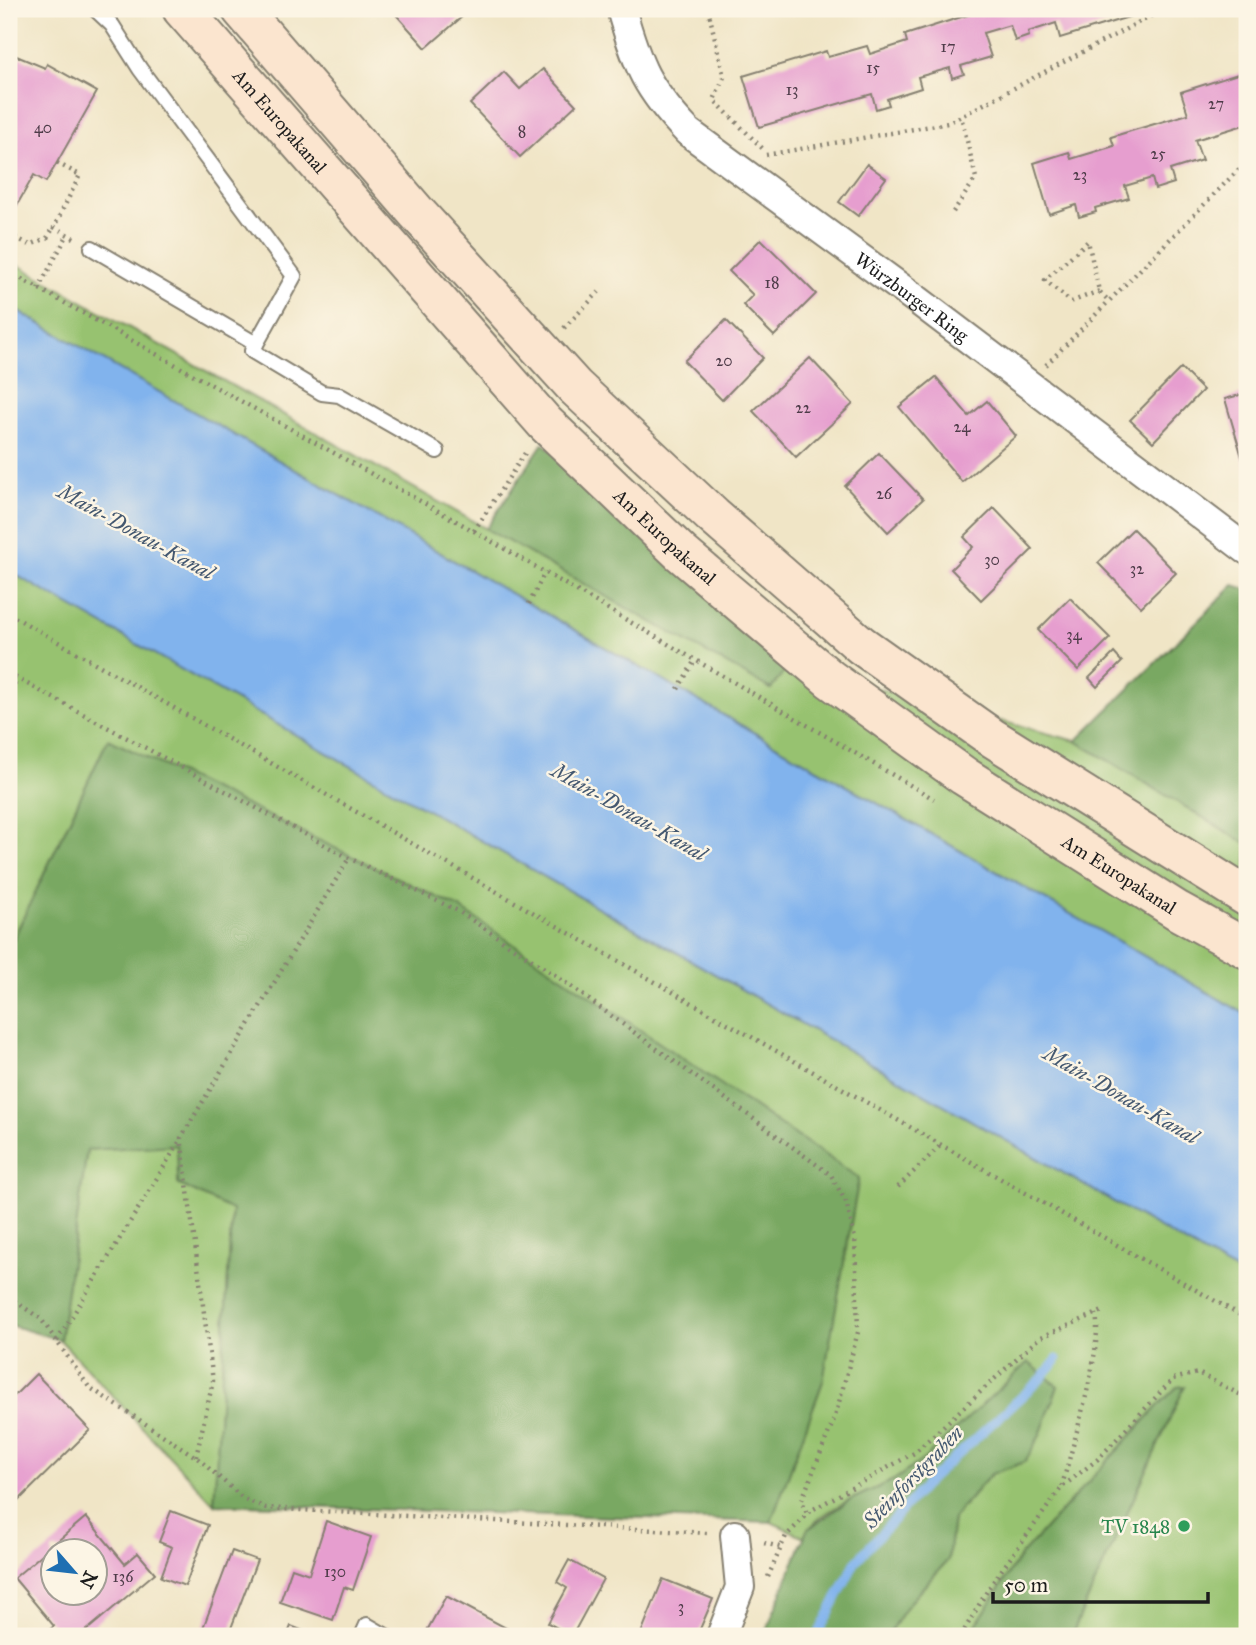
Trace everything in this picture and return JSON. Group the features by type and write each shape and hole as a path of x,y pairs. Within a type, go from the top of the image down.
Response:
{"main road":[{"name":"Am Europakanal","path":"182,9 545,423 681,553 830,679 964,776 1178,911 1247,949"},
{"path":"241,9 417,213 575,387 713,516 861,645 991,737 1247,897"}],"street":[{"name":"Würzburger Ring","path":"621,9 639,69 662,104 688,132 1247,550"},
{"path":"721,1636 740,1587 736,1535"}],"lane":[{"path":"95,9 112,25 140,69 294,276 252,351 322,393 339,395 437,451"},
{"path":"92,248 256,344"},
{"path":"362,1636 367,1625 387,1636"}],"path":[{"path":"708,9 723,77 714,100 767,153"},
{"path":"749,175 767,153 948,122 1164,9"},
{"path":"1243,9 1247,14"},
{"path":"953,212 976,178 961,116"},
{"path":"1028,384 1247,161"},
{"path":"9,234 30,245 47,238 80,175 57,163"},
{"path":"54,227 92,248"},
{"path":"38,289 68,234"},
{"path":"1099,291 1071,302 1045,280 1088,241 1099,291 1108,300"},
{"path":"9,272 474,531 942,803"},
{"path":"556,337 599,292"},
{"path":"474,531 545,423"},
{"path":"529,604 545,572"},
{"path":"9,614 1247,1318"},
{"path":"678,689 695,660"},
{"path":"9,674 349,858 457,911 555,975 831,1175 846,1202 855,1238 858,1332 835,1417 801,1502 807,1513"},
{"path":"9,697 17,679"},
{"path":"57,1341 349,858"},
{"path":"181,1138 213,1381 196,1457"},
{"path":"898,1187 942,1145"},
{"path":"9,1297 41,1320 89,1387 196,1457 244,1499 266,1508 736,1535 780,1547"},
{"path":"765,1585 780,1547 807,1513 838,1493 899,1464 1020,1353 1059,1328 1105,1310"},
{"path":"1062,1487 1090,1371 1096,1313"},
{"path":"961,1636 990,1586 1062,1487 1098,1459 1172,1379 1198,1373 1247,1398"}],"green space":[{"path":"9,260 771,689 789,665 1076,741 1247,844 1247,1015 9,306"},
{"path":"543,443 789,665 771,689 486,529"},
{"path":"9,571 1247,1278 1247,1636 1071,1636 1184,1387 1177,1387 1021,1555 969,1636 887,1636 907,1605 948,1560 953,1518 991,1474 1025,1462 1040,1435 1058,1386 1027,1363 930,1456 894,1480 831,1510 811,1527 804,1537 771,1522 823,1381 108,739 9,948"},
{"path":"1234,585 1247,589 1247,844 1076,741"},
{"path":"108,739 460,908 859,1178 823,1381 771,1522 214,1504 232,1210 178,1184 177,1145 87,1150 60,1340 9,1325 9,948"},
{"path":"178,1144 178,1184 232,1209 214,1504 60,1340 87,1149"},
{"path":"1028,1362 1058,1386 1040,1435 1025,1462 991,1474 953,1518 948,1560 907,1605 887,1636 764,1636 807,1530 848,1501 894,1480 925,1458"},
{"path":"1185,1386 1071,1636 969,1636 1021,1555 1160,1404 1177,1387"}],"water":[{"name":"Main-Donau-Kanal","path":"9,306 1247,1015 1247,1278 9,571"}],"building":[{"path":"391,9 471,9 426,48"},
{"path":"976,9 1133,9 1135,15 1060,38 1056,23 1028,32 1029,36 1015,41 1010,25 983,33 991,57 961,66 964,74 952,78 950,68 918,77 921,88 887,99 889,105 876,109 872,94 759,127 743,76 826,51 828,57 867,46 870,54 907,42 905,35 977,12"},
{"path":"14,55 45,68 47,64 97,92 46,182 34,175 9,219 9,64"},
{"path":"543,69 576,105 520,157 470,104 504,72 520,89"},
{"path":"1247,71 1247,124 1195,140 1202,160 1170,170 1174,183 1155,189 1152,178 1125,186 1129,198 1095,208 1096,212 1079,217 1076,205 1049,214 1034,163 1069,152 1071,159 1114,146 1111,137 1188,114 1181,92"},
{"path":"867,164 886,178 858,216 839,202"},
{"path":"761,239 816,294 774,336 743,305 753,295 729,271"},
{"path":"726,320 763,358 722,400 684,361"},
{"path":"810,358 853,404 796,457 753,411"},
{"path":"1181,368 1203,390 1153,442 1130,420"},
{"path":"936,377 969,416 987,401 1016,436 962,482 899,407"},
{"path":"1247,393 1247,474 1225,399"},
{"path":"879,453 923,499 888,532 845,486"},
{"path":"994,508 1033,549 981,600 951,569 973,547 964,537"},
{"path":"1133,529 1176,573 1141,607 1098,563"},
{"path":"1070,598 1110,638 1078,670 1038,630"},
{"path":"1114,653 1122,662 1097,687 1089,678"},
{"path":"36,1374 90,1430 9,1510 9,1401"},
{"path":"171,1511 208,1525 185,1586 161,1577 172,1547 159,1542"},
{"path":"86,1517 102,1536 64,1536"},
{"path":"326,1521 371,1537 353,1590 344,1587 333,1620 280,1602 292,1568 309,1574"},
{"path":"108,1544 125,1564 138,1553 155,1573 80,1636 42,1636 54,1626 14,1578 38,1558 38,1606 108,1606"},
{"path":"232,1551 257,1560 228,1636 200,1636"},
{"path":"569,1560 603,1579 572,1636 548,1623 567,1588 557,1582"},
{"path":"663,1579 713,1599 697,1636 640,1636"},
{"path":"446,1596 521,1636 424,1636"},
{"path":"291,1626 316,1636 287,1636"}],"waterway":[{"name":"Steinforstgraben","path":"817,1636 856,1561 931,1479 1042,1378 1057,1359"}],"place":[{"name":"TV 1848","path":"1184,1526"}]}
